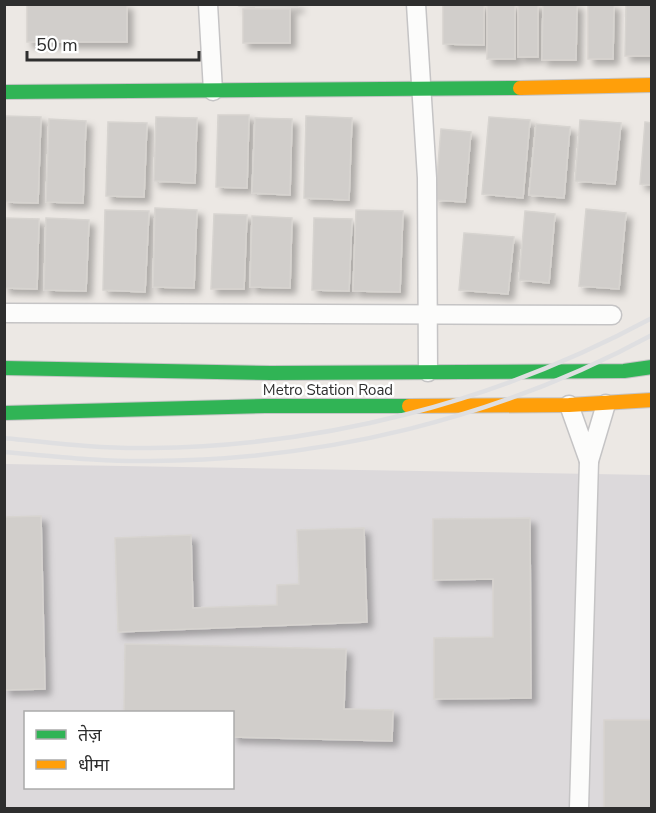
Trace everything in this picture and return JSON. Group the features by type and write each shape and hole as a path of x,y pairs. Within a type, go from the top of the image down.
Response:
{"street":[{"path":"208,4 213,91"},
{"path":"416,4 427,178 428,372"},
{"path":"4,92 422,90 651,85"},
{"path":"4,313 612,315"},
{"name":"Metro Station Road","path":"4,368 271,373 624,371 651,367"},
{"name":"Metro Station Road","path":"4,414 265,406 569,405 651,400"},
{"path":"579,808 589,461 606,404"},
{"path":"569,405 589,461"}],"shaded area":[{"path":"5,464 651,475 651,808 5,808"}],"building":[{"path":"27,4 127,4 127,42 27,42"},
{"path":"239,4 298,4 298,7 239,6"},
{"path":"443,4 484,4 484,45 443,44"},
{"path":"487,4 515,4 515,59 487,59"},
{"path":"518,4 538,4 538,57 518,57"},
{"path":"543,4 577,4 576,60 542,60"},
{"path":"588,4 614,4 613,59 588,59"},
{"path":"626,4 652,4 652,56 625,56"},
{"path":"243,9 290,9 290,43 243,43"},
{"path":"218,115 249,115 247,188 216,187"},
{"path":"4,116 41,117 38,203 4,202"},
{"path":"306,116 352,118 349,200 304,198"},
{"path":"156,117 197,118 195,183 154,181"},
{"path":"489,117 530,120 523,198 482,194"},
{"path":"255,118 292,119 290,195 252,193"},
{"path":"49,119 86,121 83,203 46,202"},
{"path":"580,120 621,123 615,184 575,181"},
{"path":"108,122 147,123 144,197 106,196"},
{"path":"645,122 652,123 652,185 640,184"},
{"path":"536,124 570,127 564,198 529,195"},
{"path":"441,129 471,132 465,202 435,200"},
{"path":"155,208 197,210 194,288 153,287"},
{"path":"586,209 626,213 619,289 579,286"},
{"path":"105,210 149,211 145,292 103,290"},
{"path":"356,210 403,211 400,292 353,291"},
{"path":"525,211 555,214 549,283 519,280"},
{"path":"214,214 247,215 244,289 211,289"},
{"path":"252,216 292,218 290,288 250,287"},
{"path":"4,218 39,219 37,289 4,288"},
{"path":"46,218 89,220 86,291 44,290"},
{"path":"314,218 352,219 349,291 312,290"},
{"path":"464,233 514,237 508,294 459,290"},
{"path":"41,516 45,689 4,690 4,517"},
{"path":"530,518 531,698 434,699 434,638 493,637 493,579 433,580 433,519"},
{"path":"364,528 367,622 118,632 115,538 191,535 193,608 277,605 277,585 299,584 297,530"},
{"path":"125,644 346,649 344,709 393,710 392,741 234,737 234,711 124,711"},
{"path":"604,720 652,720 652,808 604,808"}],"railway":[{"path":"4,438 95,447 150,448 281,439 345,428 408,414 471,396 593,348 652,318"},
{"path":"4,452 95,460 150,461 215,459 280,453 345,443 471,412 533,390 652,335"}],"traffic: fast":[{"path":"4,92 520,88"},
{"path":"4,368 271,373 624,371 652,367"},
{"path":"4,413 265,406 409,406"}],"traffic: slow":[{"path":"520,88 652,85"},
{"path":"409,406 569,405 652,400"}]}
